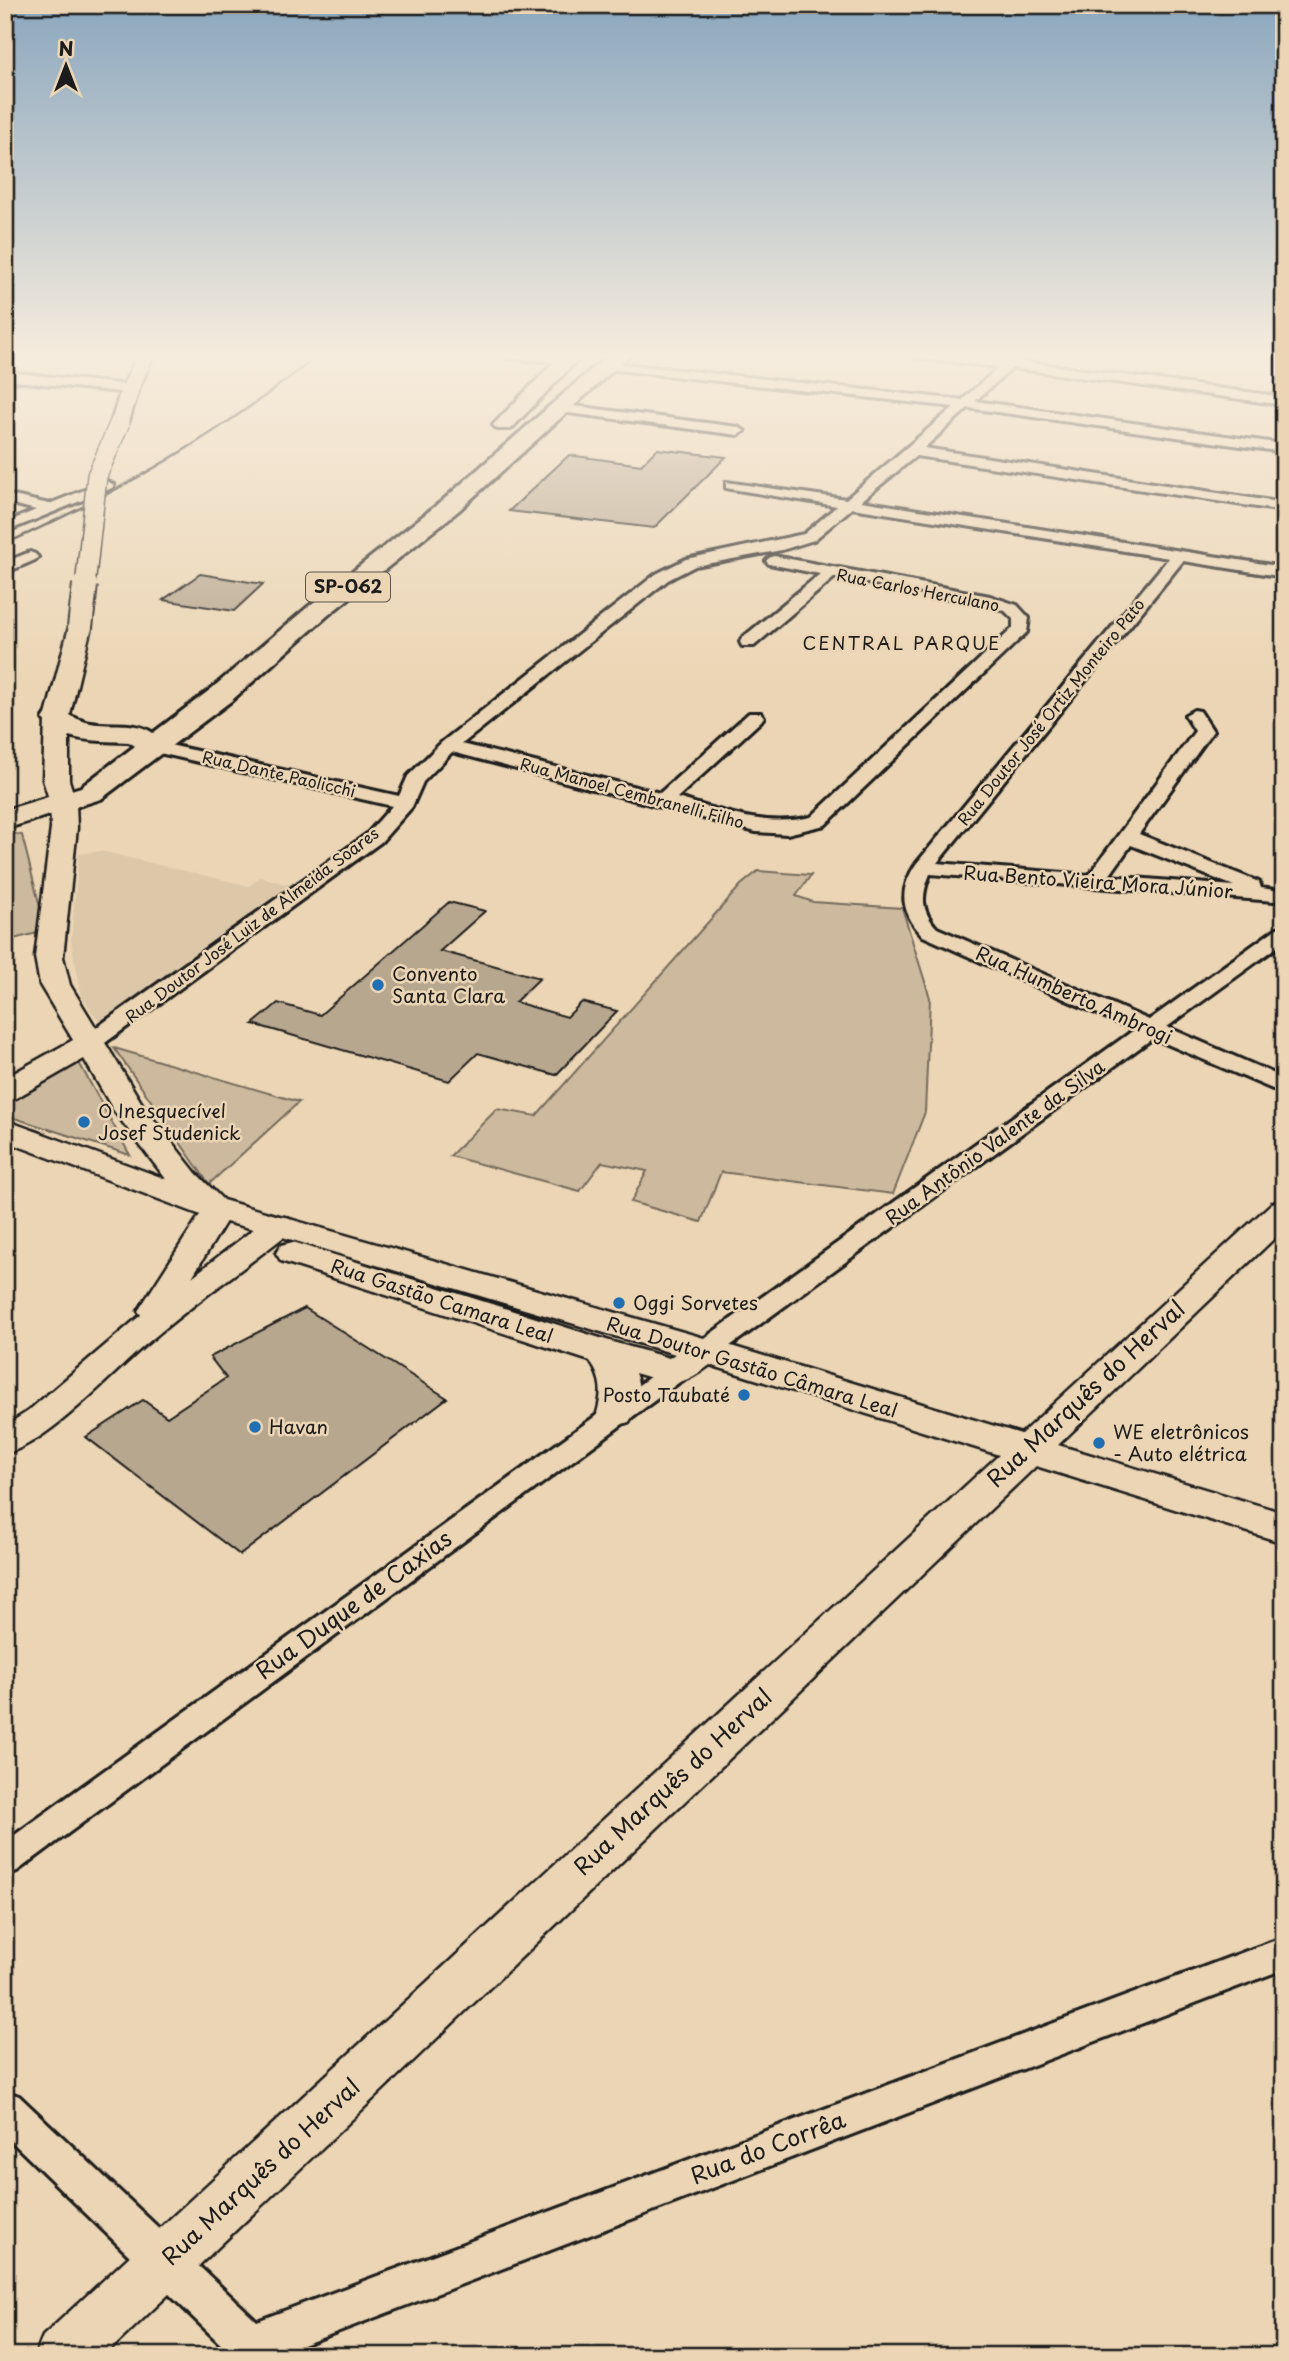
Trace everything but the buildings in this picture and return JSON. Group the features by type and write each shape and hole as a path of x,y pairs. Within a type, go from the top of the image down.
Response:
{"main road":[{"path":"102,464 97,477 80,627 57,719 71,780 49,957 55,985 130,1111 184,1180 218,1210"},
{"name":"SP-062","path":"5,800 71,780 91,793 144,740 364,553 429,502 466,464"},
{"name":"SP-062","path":"5,820 221,695 318,611 450,506 496,464"},
{"path":"57,719 84,730 144,740"},
{"path":"5,1091 90,1043"},
{"path":"5,1130 218,1210"},
{"name":"Rua Gastão Camara Leal","path":"218,1210 269,1234 603,1352 690,1362"},
{"name":"Rua Marquês do Herval","path":"63,2356 165,2263 1024,1451 1284,1210"},
{"name":"Rua Doutor Gastão Câmara Leal","path":"269,1234 690,1362 1024,1451 1284,1528"},
{"path":"603,1352 621,1384 622,1396 616,1413"}],"street":[{"name":"Rua Doutor José Luiz de Almeida Soares","path":"90,1043 374,838 405,803 415,780 448,746 662,577 691,562 782,545 809,537 896,464"},
{"path":"1000,464 1284,507"},
{"path":"5,527 107,485"},
{"path":"731,485 1284,572"},
{"path":"5,498 50,509"},
{"name":"Rua Doutor José Ortiz Monteiro Pato","path":"923,868 1180,555"},
{"path":"5,568 30,557"},
{"name":"Rua Carlos Herculano","path":"774,561 990,601 1011,608 1021,618 1021,629 818,821"},
{"path":"748,642 832,572"},
{"path":"1095,881 1204,731 1194,715"},
{"path":"664,800 755,717"},
{"name":"Rua Dante Paolicchi","path":"144,740 405,803"},
{"name":"Rua Manoel Cembranelli Filho","path":"448,746 756,826 787,828 818,821"},
{"path":"1129,837 1279,897"},
{"name":"Rua Bento Vieira Mora Júnior","path":"923,868 1279,897"},
{"name":"Rua Humberto Ambrogi","path":"923,868 914,886 912,899 914,913 930,932 1284,1087"},
{"name":"Rua Antônio Valente da Silva","path":"690,1362 1284,932"},
{"path":"140,1332 218,1210"},
{"path":"5,1442 39,1420 140,1332 269,1234"},
{"name":"Rua Duque de Caxias","path":"5,1861 616,1413 690,1362"},
{"name":"Rua do Corrêa","path":"257,2350 1284,1953"},
{"path":"5,2109 257,2350"}],"shaded area":[{"path":"5,832 22,835 46,931 5,941"},
{"path":"100,851 249,886 260,877 300,888 104,1028 82,997 71,941 79,854"},
{"path":"758,871 811,875 796,896 813,902 902,908 930,998 925,1112 893,1194 721,1172 701,1222 631,1202 647,1171 602,1162 580,1191 450,1156 497,1109 536,1116 741,885"},
{"path":"114,1048 299,1102 209,1184"},
{"path":"77,1059 130,1155 5,1115 5,1106"}],"railway":[{"path":"5,544 89,504 161,464"}],"place":[{"name":"Convento Santa Clara","path":"378,985"},
{"name":"O Inesquecível Josef Studenick","path":"84,1122"},
{"name":"Oggi Sorvetes","path":"619,1303"},
{"name":"Posto Taubaté","path":"744,1395"},
{"name":"Havan","path":"255,1427"},
{"name":"WE eletrônicos - Auto elétrica","path":"1099,1443"}],"district":[{"name":"CENTRAL PARQUE","path":"902,644"}]}
